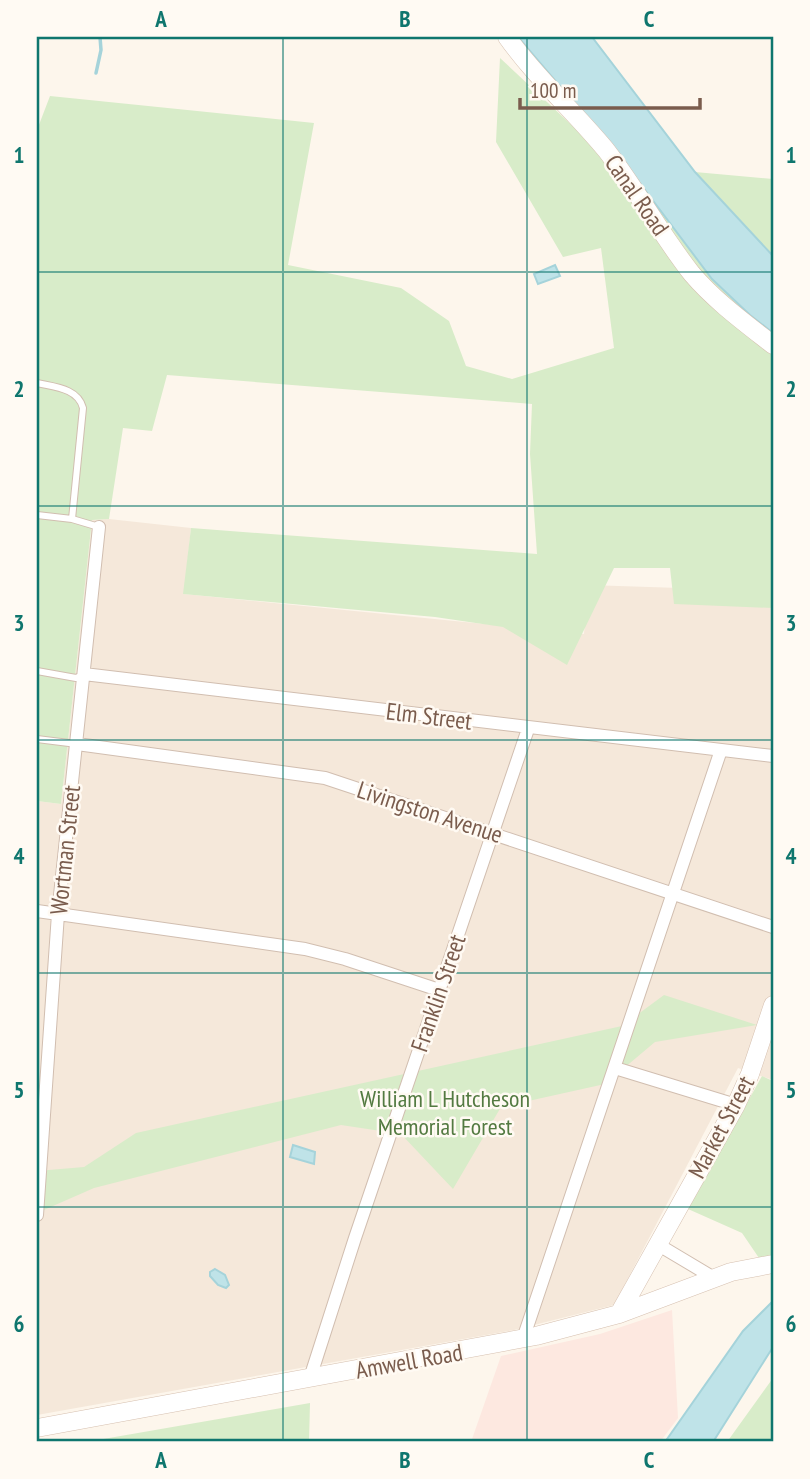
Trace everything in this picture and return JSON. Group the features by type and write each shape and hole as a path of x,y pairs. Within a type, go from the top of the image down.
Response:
{"main road":[{"name":"Canal Road","path":"507,37 619,167 695,276 735,315 773,345"},
{"name":"Market Street","path":"619,1314 736,1105 750,1074 773,1005"},
{"name":"Amwell Road","path":"37,1428 523,1339 619,1314 714,1278 773,1264"}],"street":[{"name":"Wortman Street","path":"37,1215 58,914 99,527"},
{"name":"Elm Street","path":"84,674 528,729 773,756"},
{"name":"Franklin Street","path":"310,1378 528,729"},
{"name":"Livingston Avenue","path":"77,744 307,774 493,832 773,927"},
{"path":"523,1339 721,750"},
{"path":"37,911 305,949 345,959 439,990"},
{"path":"615,1068 736,1105"},
{"path":"657,1244 714,1278"}],"lane":[{"path":"37,383 70,391 81,400 83,408 72,519"},
{"path":"37,515 72,519 99,527"},
{"path":"37,671 76,678 84,674"},
{"path":"37,739 77,744"}],"shaded area":[{"path":"109,519 191,528 184,594 584,634 588,585 773,591 773,1080 738,1068 614,1305 514,1330 37,1415 37,801 61,804 92,520"},
{"path":"672,1310 678,1418 660,1442 471,1442 501,1356 600,1334"}],"green space":[{"path":"500,58 594,146 620,157 750,315 773,333 773,608 674,604 670,568 614,568 567,665 503,627 435,617 183,594 191,528 537,554 530,454 532,404 167,375 152,431 123,428 109,519 92,520 61,804 37,801 37,130 50,96 314,123 288,265 401,288 449,321 466,366 512,379 614,348 601,248 563,257 496,142"},
{"path":"695,172 773,179 773,256"},
{"name":"William L Hutcheson Memorial Forest","path":"664,995 757,1025 655,1042 605,1084 501,1107 453,1189 401,1134 341,1125 94,1188 37,1213 37,1171 84,1167 136,1133 622,1026"},
{"path":"762,1076 773,1081 773,1257 759,1258 742,1233 688,1209"},
{"path":"773,1378 773,1442 727,1442"},
{"path":"310,1403 309,1442 86,1442"}],"water":[{"path":"518,37 592,37 695,172 773,256 773,333 712,279 620,157"},
{"path":"555,265 560,276 538,284 534,274"},
{"path":"293,1145 315,1152 314,1164 290,1157"},
{"path":"215,1269 225,1275 229,1285 226,1288 218,1285 210,1276 210,1272"},
{"path":"773,1301 773,1347 713,1442 665,1442 743,1331"}],"waterway":[{"path":"96,73 101,50 100,37"}]}
